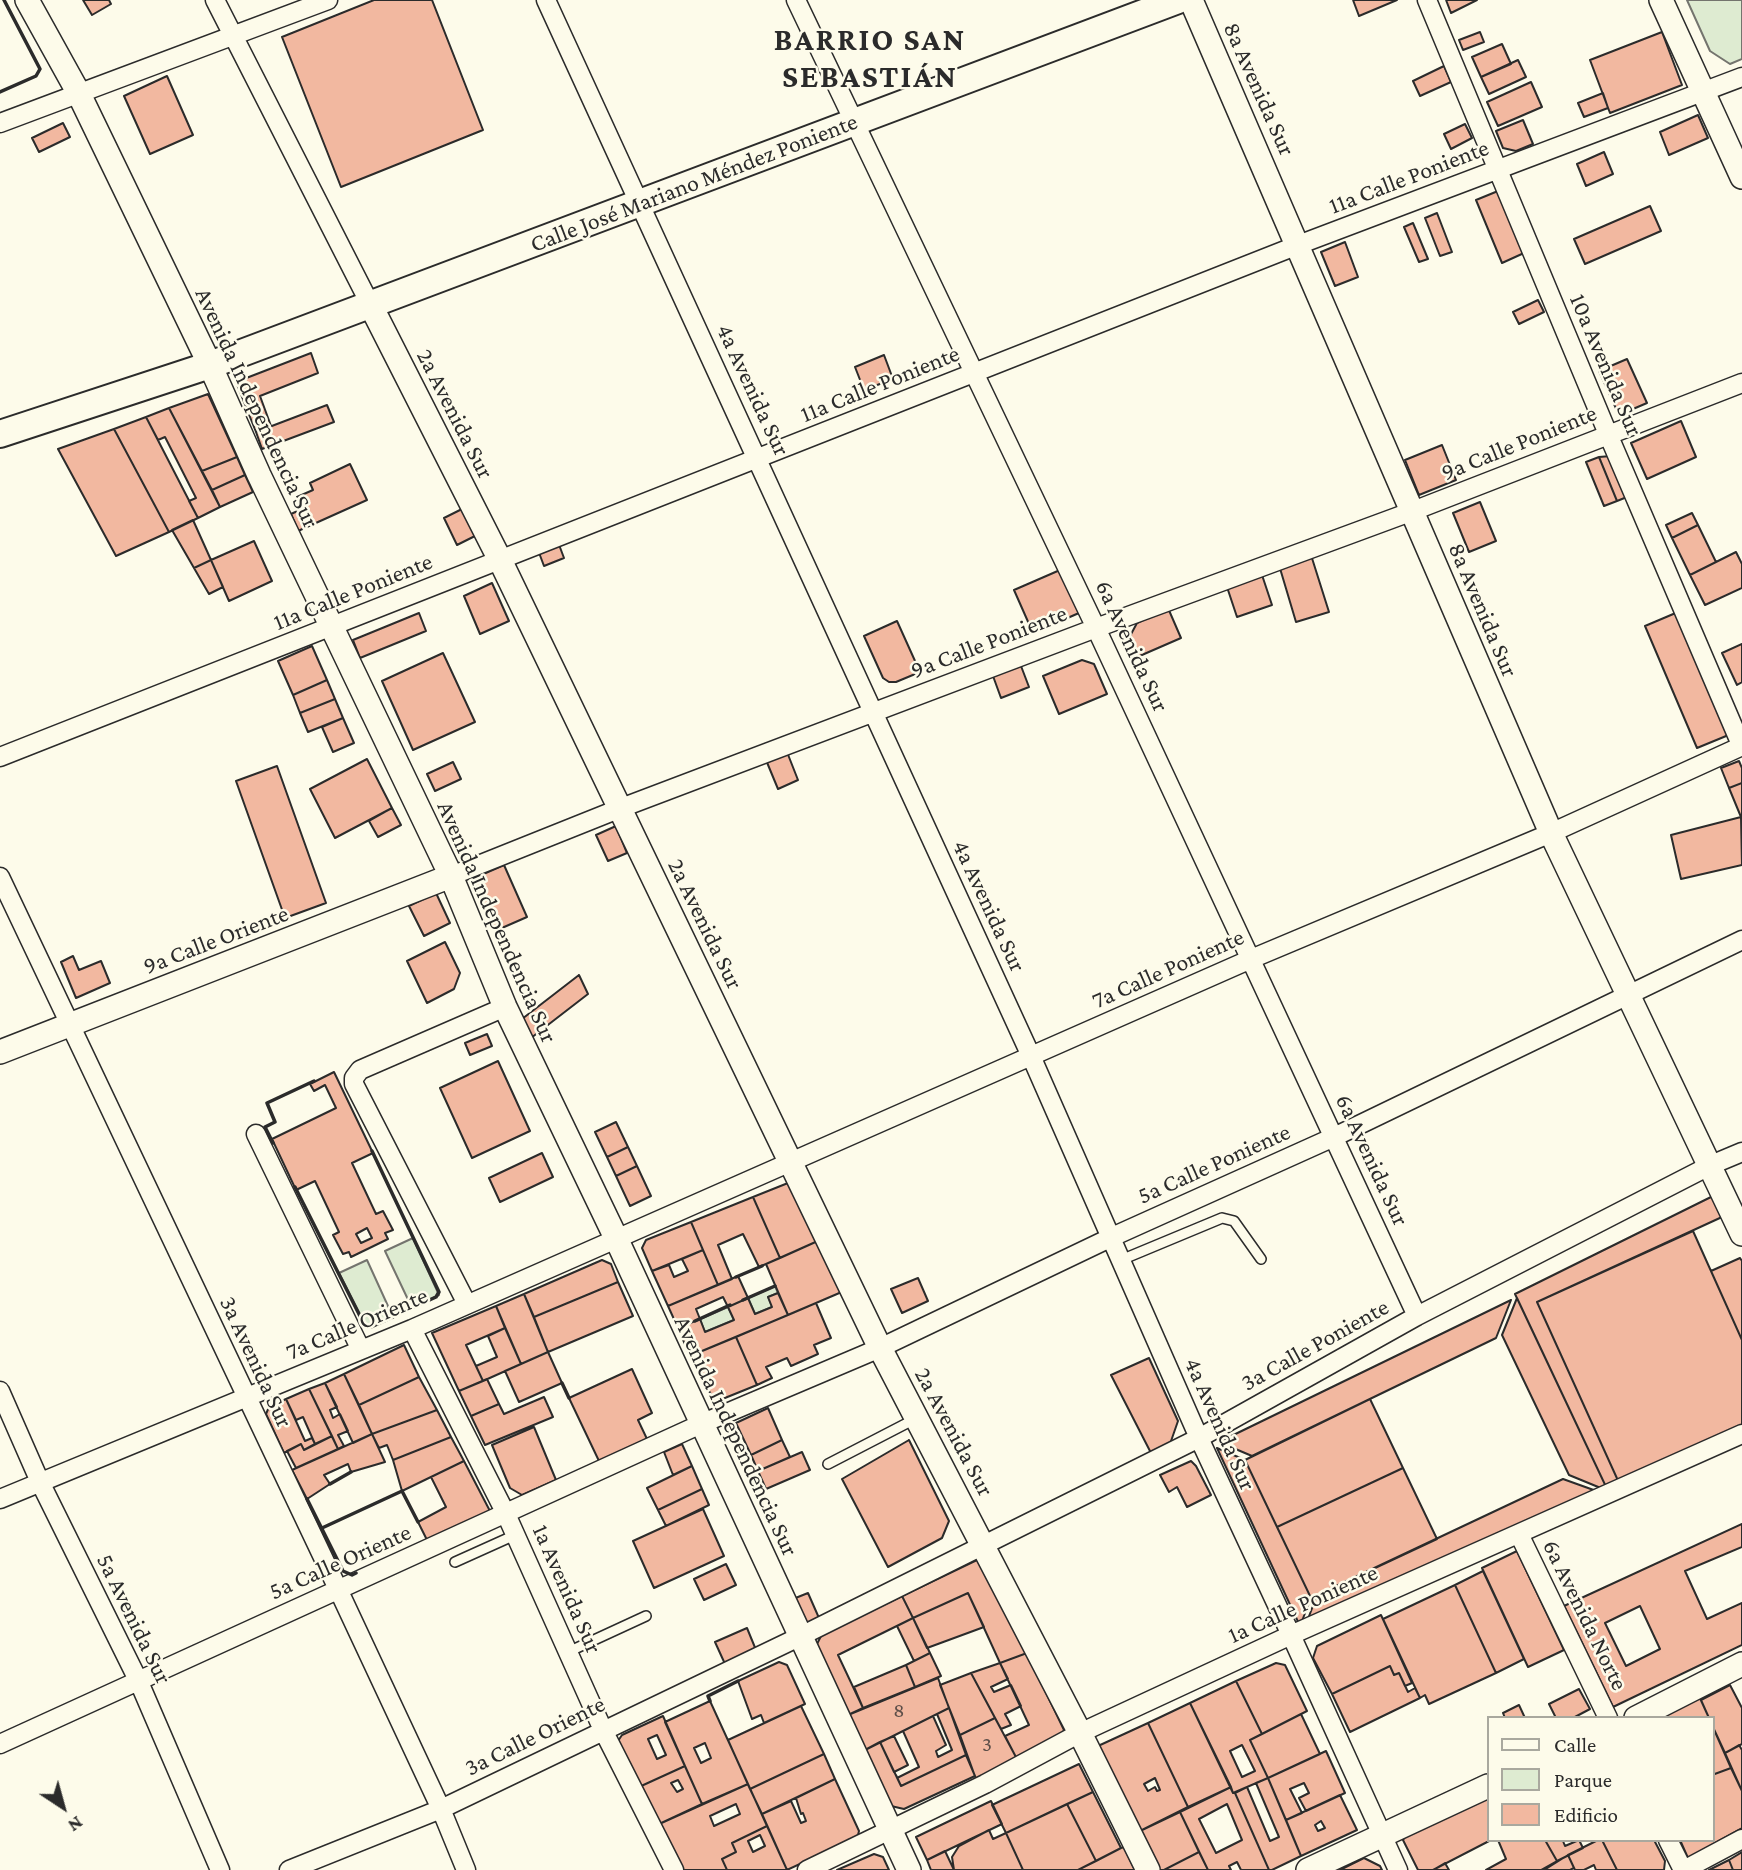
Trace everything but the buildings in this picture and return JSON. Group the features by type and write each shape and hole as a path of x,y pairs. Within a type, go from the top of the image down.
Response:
{"main road":[{"name":"Avenida Independencia Sur","path":"27,0 78,92 210,365 451,876 505,1007 909,1870"},
{"name":"Calle José Mariano Méndez Poniente","path":"0,434 210,365 1178,0"},
{"name":"8a Avenida Sur","path":"1191,0 1551,833 1742,1234"},
{"path":"1661,0 1742,177"},
{"name":"2a Avenida Sur","path":"370,304 500,560 880,1348 1080,1732 1148,1870"},
{"name":"9a Calle Oriente","path":"0,1052 451,876"},
{"path":"1640,1716 1742,1664"},
{"path":"1308,1870 1486,1787"}],"street":[{"name":"2a Avenida Sur","path":"215,0 370,304"},
{"path":"0,123 328,0"},
{"name":"4a Avenida Sur","path":"546,0 1031,1056 1199,1438 1398,1870"},
{"name":"6a Avenida Sur","path":"796,0 1096,628 1416,1316"},
{"name":"10a Avenida Sur","path":"1427,0 1742,746"},
{"name":"11a Calle Poniente","path":"0,757 1298,245 1742,77"},
{"name":"9a Calle Poniente","path":"451,876 621,808 1412,511 1742,383"},
{"name":"7a Calle Poniente","path":"615,1238 791,1163 1251,958 1551,833 1742,746"},
{"name":"3a Avenida Sur","path":"0,877 338,1589 441,1809 466,1870"},
{"name":"5a Calle Poniente","path":"701,1424 880,1348 1112,1237 1334,1137 1742,940"},
{"path":"467,1304 354,1084 354,1078 360,1070 505,1007"},
{"path":"256,1134 361,1350"},
{"name":"3a Calle Poniente","path":"799,1637 1199,1438 1416,1316 1711,1165 1742,1152"},
{"name":"7a Calle Oriente","path":"0,1499 412,1329 615,1238"},
{"name":"1a Avenida Sur","path":"412,1329 506,1514 603,1730 674,1870"},
{"name":"5a Avenida Sur","path":"0,1391 40,1482 139,1682 220,1870"},
{"name":"5a Calle Oriente","path":"0,1745 701,1424"},
{"name":"1a Calle Poniente","path":"807,1870 890,1831 1080,1732 1742,1434"},
{"name":"6a Avenida Norte","path":"1519,1534 1607,1716"},
{"name":"3a Calle Oriente","path":"289,1870 441,1809 799,1637"},
{"path":"1669,1842 1683,1870 1742,1839"}],"lane":[{"path":"1121,1260 1222,1218 1234,1221 1261,1259"},
{"path":"828,1464 916,1418"},
{"path":"455,1562 515,1535"},
{"path":"568,1652 646,1616"}],"green space":[{"path":"1687,0 1742,0 1742,59 1730,64 1710,51"},
{"path":"413,1238 439,1295 412,1308 385,1251"},
{"path":"367,1260 393,1317 367,1328 339,1273"},
{"path":"775,1286 778,1293 768,1297 772,1307 755,1314 748,1298"},
{"path":"728,1307 734,1320 705,1332 700,1319"}],"wall":[{"path":"0,92 36,76 40,69 4,0"},
{"path":"273,1143 265,1127 275,1122 267,1103 314,1081"},
{"path":"372,1151 439,1292 436,1297 412,1308"},
{"path":"295,1187 365,1326 371,1327 393,1317"},
{"path":"736,1277 762,1266"},
{"path":"743,1300 775,1286"},
{"path":"695,1321 730,1305"},
{"path":"562,1383 569,1398"},
{"path":"330,1484 351,1472"},
{"path":"322,1528 402,1491 418,1522"},
{"path":"307,1499 343,1571 352,1575 356,1573"},
{"path":"710,1701 708,1696 738,1681"}],"district":[{"name":"BARRIO SAN SEBASTIÁN","path":"870,58"}]}
